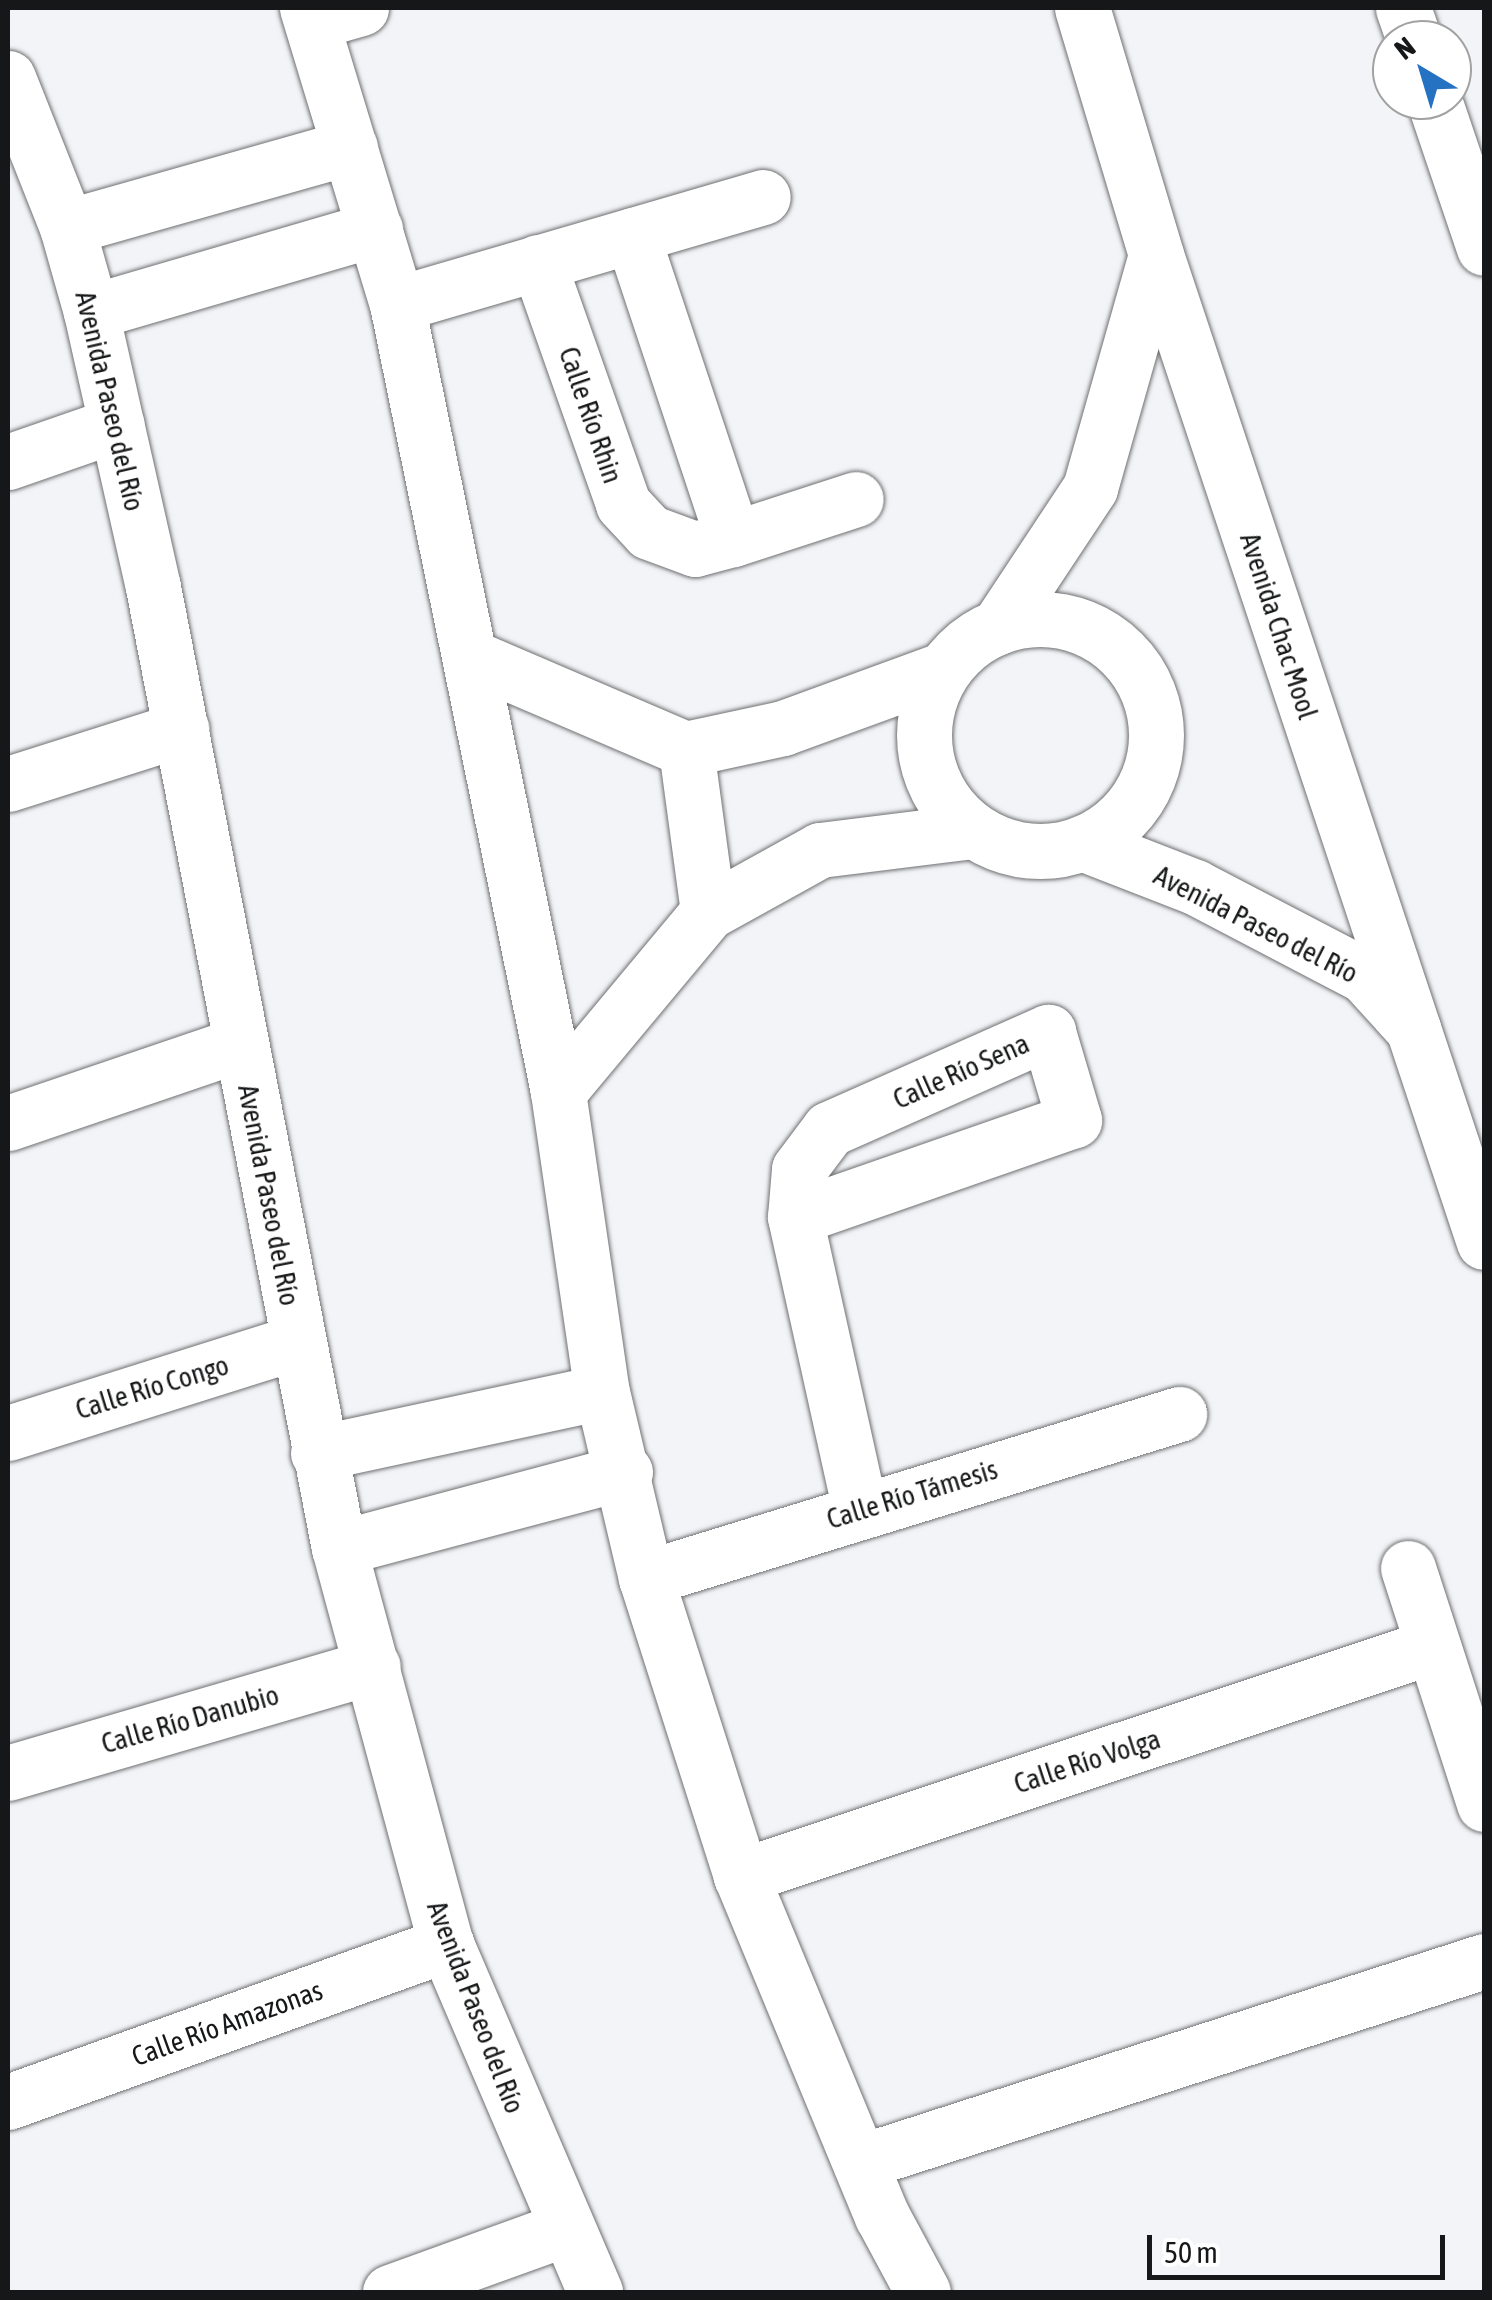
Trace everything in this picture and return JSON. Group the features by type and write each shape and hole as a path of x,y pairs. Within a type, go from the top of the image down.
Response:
{"street":[{"name":"Avenida Chac Mool","path":"1082,8 1156,256 1484,1242"},
{"path":"327,12 350,147 397,304 471,657 558,1092 602,1392 646,1578 741,1876 860,2162 922,2292"},
{"name":"Avenida Paseo del Río","path":"11,99 66,227 92,312 180,729 339,1548 446,1944 564,2229 595,2292"},
{"path":"1441,120 1484,248"},
{"path":"66,227 350,147"},
{"path":"397,304 763,197"},
{"path":"92,312 374,229"},
{"path":"632,235 733,539"},
{"path":"998,626 1090,488 1156,256"},
{"name":"Calle Río Rhin","path":"538,262 622,504 650,532 694,549 856,499"},
{"path":"8,462 116,424"},
{"path":"1032,619 1068,622 1102,635 1129,659 1148,690 1156,726 1153,762 1139,796 1115,823 1082,843 1045,851 1008,847 973,830 946,804 929,772 923,736 929,700 944,668 968,644 998,626 1032,619"},
{"path":"471,657 686,748 783,728 944,668"},
{"path":"8,784 180,729"},
{"path":"686,748 708,912"},
{"path":"558,1092 708,912 820,850 973,830"},
{"name":"Avenida Paseo del Río","path":"1082,843 1195,888 1365,976 1413,1029"},
{"name":"Calle Río Sena","path":"794,1217 1074,1120 1048,1032 829,1129 799,1169 794,1217 860,1510"},
{"path":"8,1124 240,1044"},
{"name":"Calle Río Congo","path":"8,1433 297,1342"},
{"path":"318,1453 602,1392"},
{"name":"Calle Río Támesis","path":"646,1578 1179,1414"},
{"path":"339,1548 624,1472"},
{"path":"1408,1568 1484,1804"},
{"name":"Calle Río Volga","path":"741,1876 1433,1646"},
{"name":"Calle Río Danubio","path":"8,1772 372,1666"},
{"name":"Calle Río Amazonas","path":"8,2102 446,1944"},
{"path":"860,2162 1484,1961"},
{"path":"390,2292 564,2229"}]}
